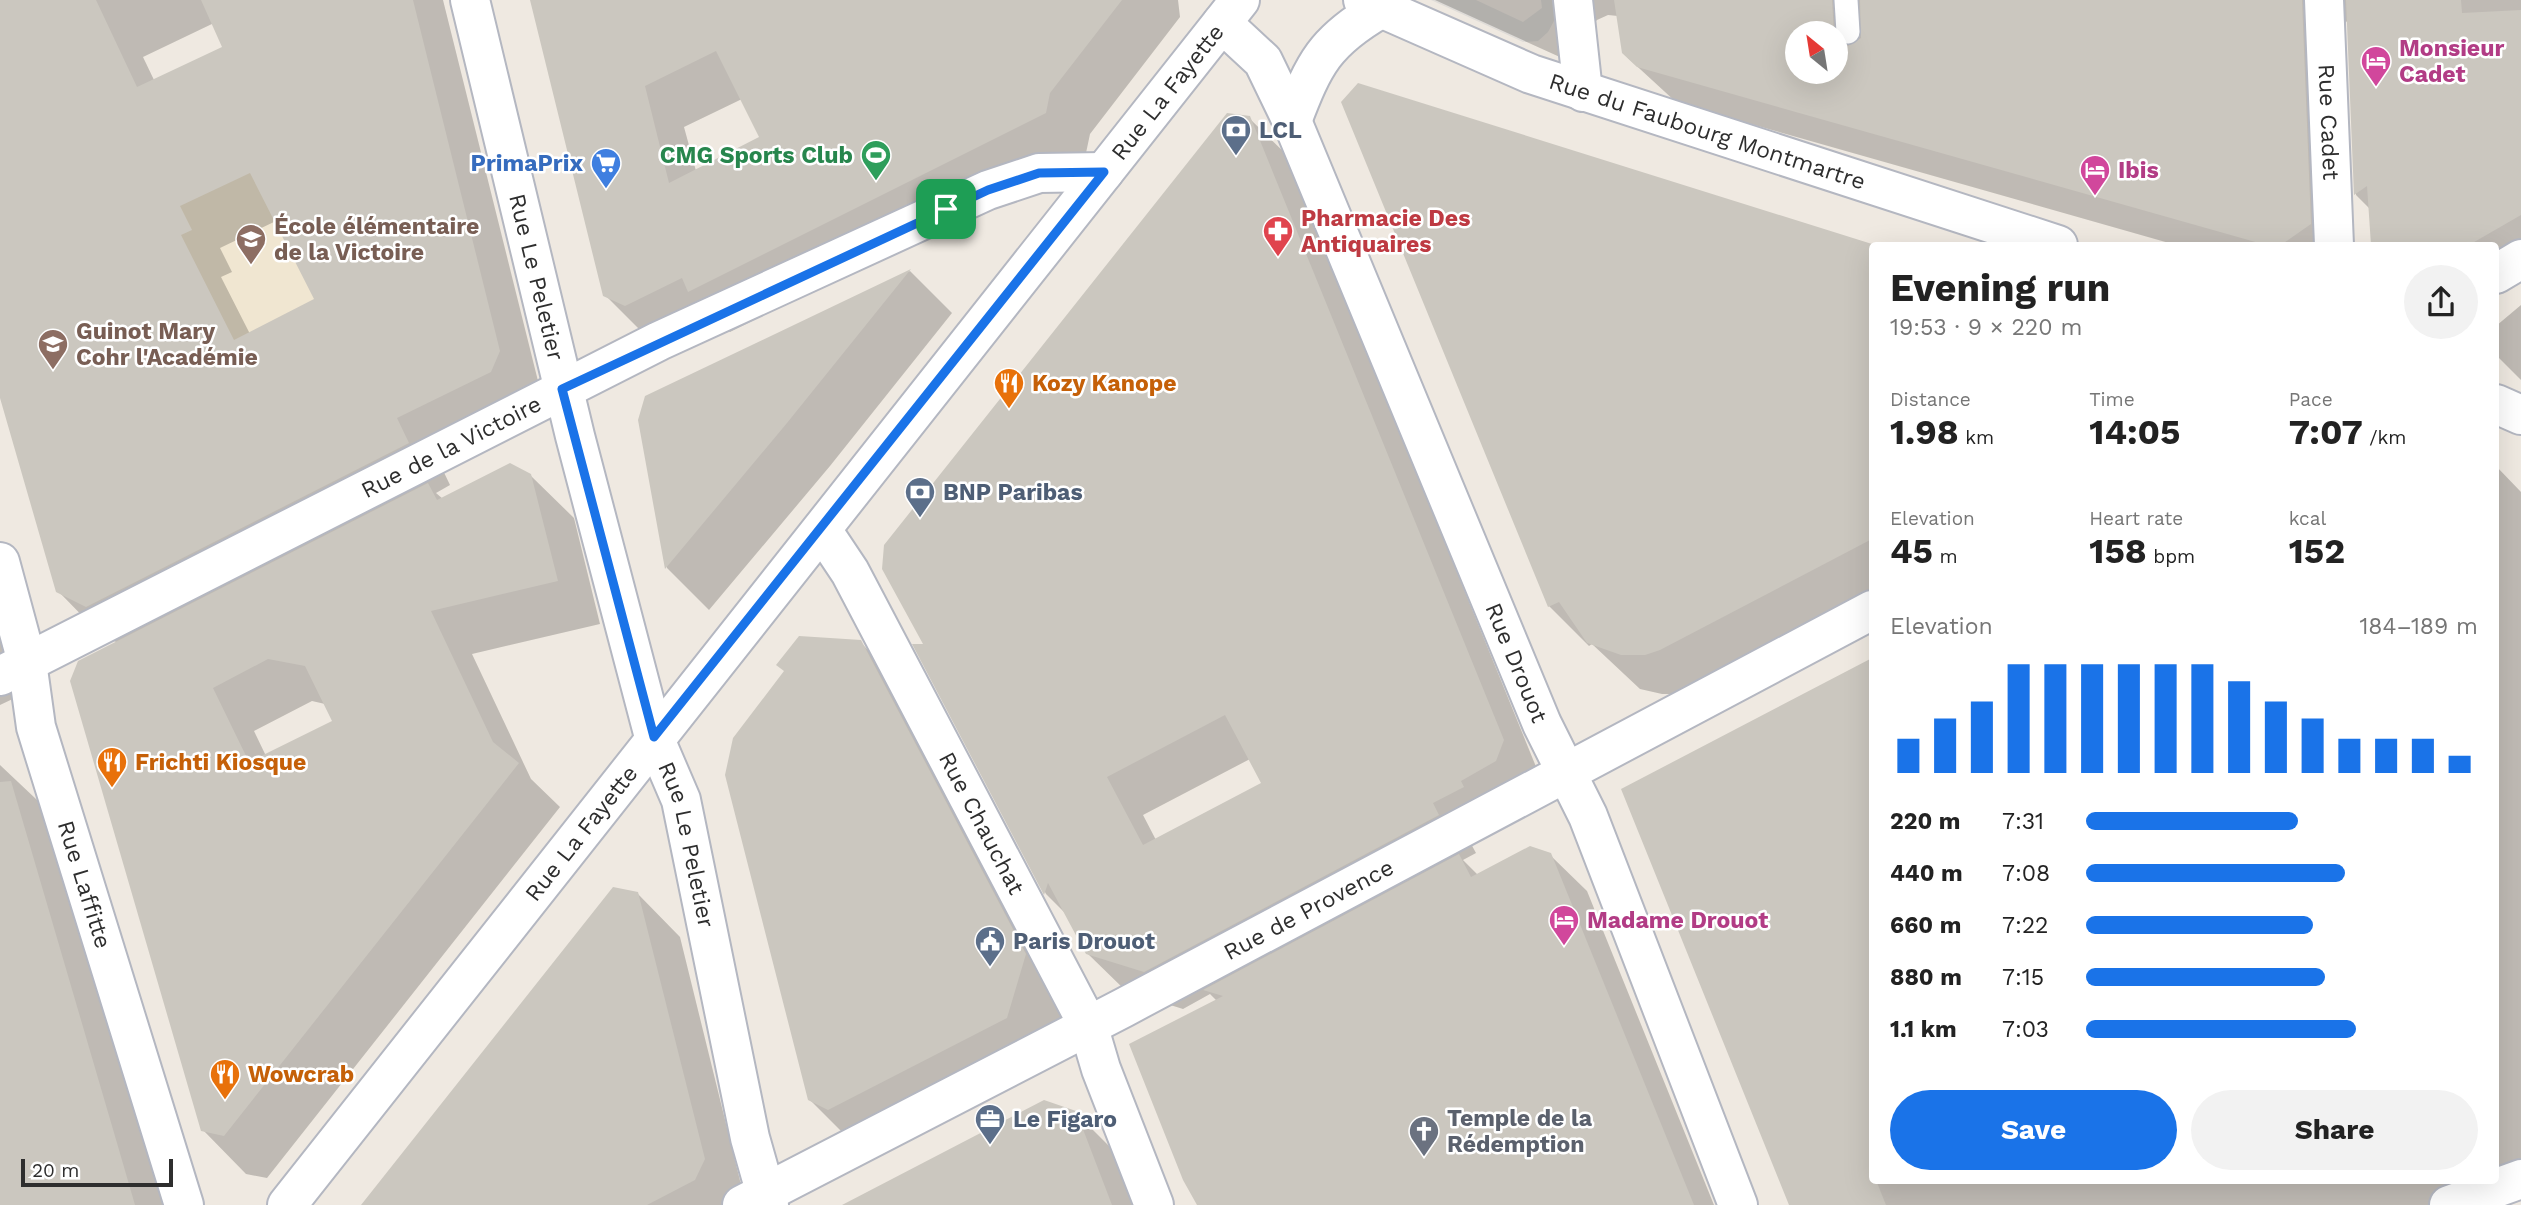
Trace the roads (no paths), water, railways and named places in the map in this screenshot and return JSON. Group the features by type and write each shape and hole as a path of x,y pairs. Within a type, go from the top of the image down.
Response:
{"street":[{"name":"Rue Le Peletier","path":"470,0 552,334 562,389 654,737 681,800 750,1138 759,1201"},
{"path":"1573,0 1583,92"},
{"name":"Rue Cadet","path":"2324,0 2334,242"},
{"path":"1292,121 1318,61 1372,4"},
{"name":"Rue du Faubourg Montmartre","path":"1372,4 1531,74 2049,242"},
{"name":"Rue Drouot","path":"1231,11 1263,61 1292,121 1542,724 1588,816 1738,1205"},
{"name":"Rue La Fayette","path":"287,1205 654,737 822,530 1231,11"},
{"name":"Rue de la Victoire","path":"13,669 562,389 988,190 1039,173 1104,172"},
{"path":"2499,272 2521,259"},
{"path":"2499,405 2521,415"},
{"name":"Rue Chauchat","path":"822,530 850,572 1088,1025 1101,1069 1154,1205"},
{"name":"Rue Laffitte","path":"0,562 13,669 36,727 184,1205"},
{"name":"Rue de Provence","path":"759,1201 1869,612"},
{"path":"2449,1205 2521,1180"}],"lane":[{"path":"1846,0 1847,21"}],"place":[{"name":"Monsieur Cadet","path":"2376,88"},
{"name":"LCL","path":"1236,157"},
{"name":"CMG Sports Club","path":"876,182"},
{"name":"PrimaPrix","path":"606,190"},
{"name":"Ibis","path":"2095,197"},
{"name":"Pharmacie Des Antiquaires","path":"1278,258"},
{"name":"École élémentaire de la Victoire","path":"251,266"},
{"name":"Guinot Mary Cohr l'Académie","path":"53,371"},
{"name":"Kozy Kanope","path":"1009,410"},
{"name":"BNP Paribas","path":"920,519"},
{"name":"Frichti Kiosque","path":"112,789"},
{"name":"Madame Drouot","path":"1564,947"},
{"name":"Paris Drouot","path":"990,968"},
{"name":"Wowcrab","path":"225,1101"},
{"name":"Le Figaro","path":"990,1146"},
{"name":"Temple de la Rédemption","path":"1424,1158"}]}
